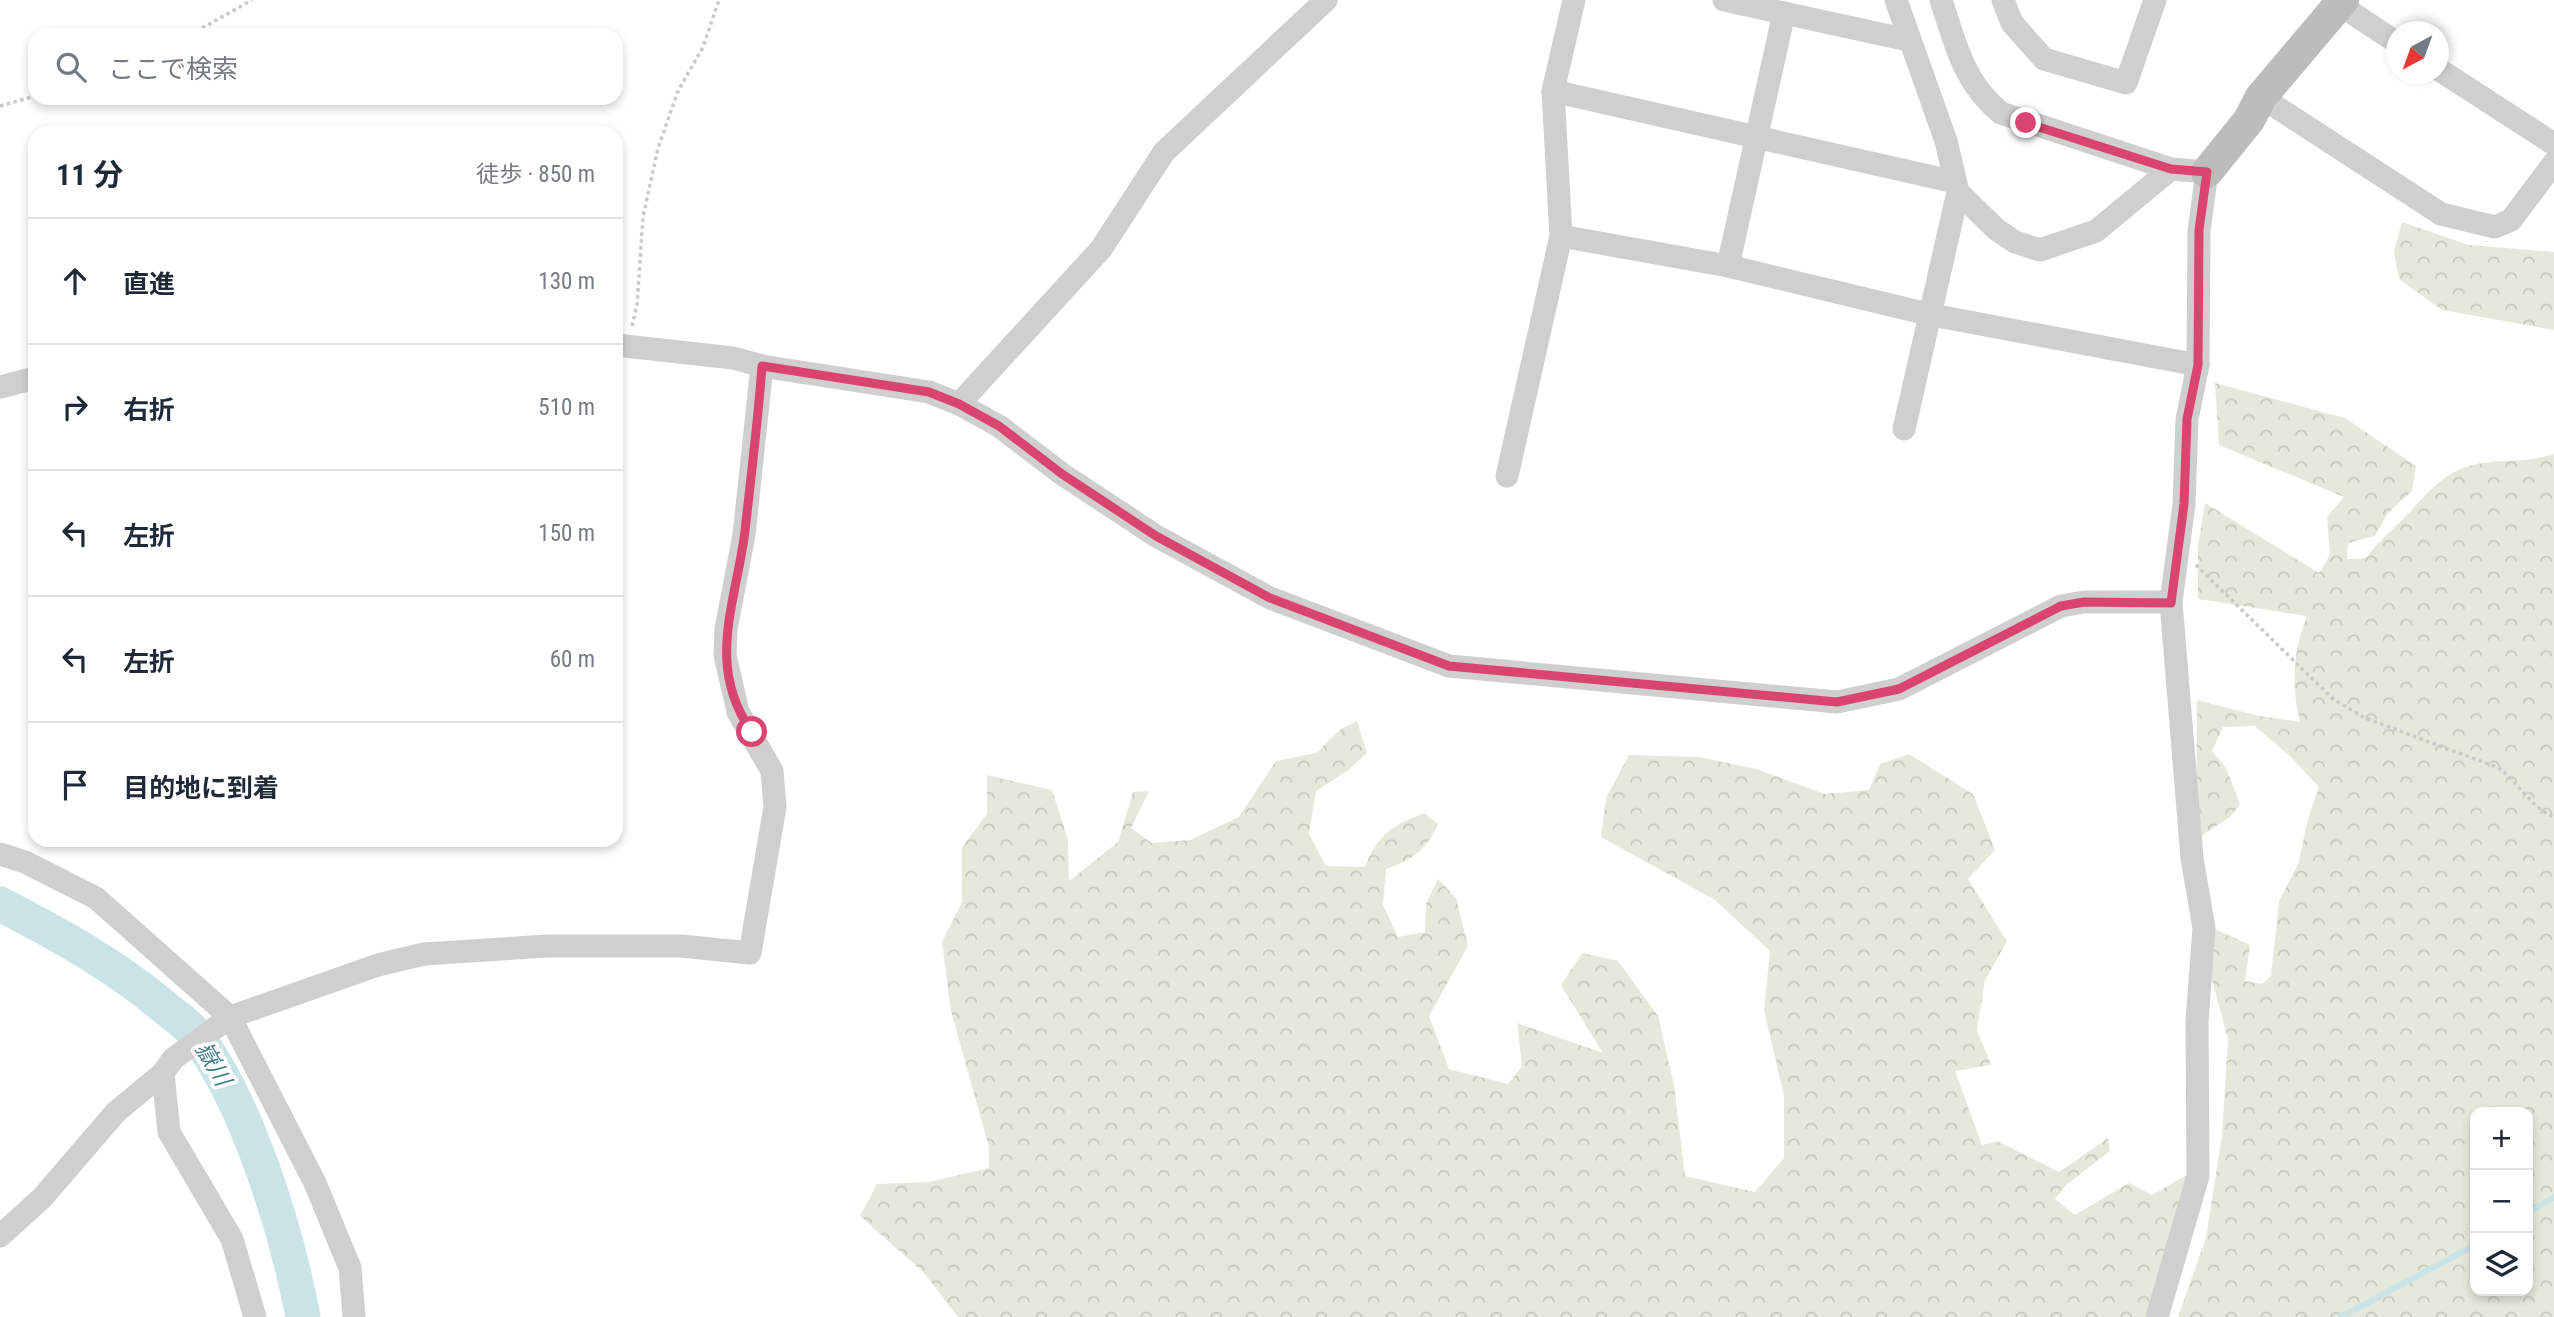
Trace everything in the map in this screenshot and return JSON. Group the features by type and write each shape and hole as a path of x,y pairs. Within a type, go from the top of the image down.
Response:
{"street":[{"path":"959,404 1101,249 1164,152 1326,0"},
{"path":"1507,476 1561,236 1553,91 1574,0"},
{"path":"1724,0 1908,40"},
{"path":"1896,0 1946,141 1956,187 1932,315 1904,429"},
{"path":"1941,0 1966,73 1980,96 2001,113 2171,169 2207,172"},
{"path":"2003,0 2012,23 2043,59 2126,83 2155,0"},
{"path":"2157,1317 2199,1176 2197,1021 2204,928 2192,858 2171,603 2184,504 2187,419 2198,365 2199,230 2207,172 2249,120 2261,97 2342,3 2386,35"},
{"path":"1728,266 1784,13"},
{"path":"2449,76 2554,144"},
{"path":"1553,91 1756,137 1956,187 1996,229 2015,242 2040,250 2096,231 2171,169"},
{"path":"2261,97 2441,214 2495,228 2511,220 2554,163"},
{"path":"1561,236 1728,266 1932,315 2198,365"},
{"path":"623,345 733,358 762,366 929,392 959,404 999,426 1062,474 1156,536 1270,598 1449,666 1837,702 1899,689 2061,606 2084,602 2171,603"},
{"path":"0,1236 42,1198 116,1112 222,1022 378,965 424,954 547,946 681,946 750,953 775,807 772,771 752,732 738,712 725,655 726,629 744,535 762,366"},
{"path":"0,387 28,380"},
{"path":"0,854 25,862 96,898 222,1022 270,1090 320,1195 350,1268 354,1317"},
{"path":"168,1066 169,1132 232,1239 255,1317"}],"path":[{"path":"202,28 251,0"},
{"path":"623,342 637,305 643,217 658,148 678,91 703,47 719,0"},
{"path":"0,106 28,98"},
{"path":"2178,547 2333,699 2365,718 2499,768 2515,780 2529,800 2554,817"}],"green space":[{"path":"2402,222 2469,245 2554,252 2554,330 2442,310 2399,279 2394,251"},
{"path":"2215,383 2345,418 2416,466 2412,491 2388,513 2375,536 2348,543 2347,559 2366,558 2433,488 2458,470 2479,464 2554,454 2554,1317 2178,1317 2206,1238 2222,1135 2228,1039 2209,969 2215,929 2250,945 2245,981 2262,984 2271,976 2279,901 2299,862 2307,822 2319,787 2291,757 2255,726 2223,727 2212,751 2226,768 2240,804 2231,816 2200,837 2196,826 2197,700 2255,715 2300,722 2295,695 2295,668 2307,616 2198,599 2198,546 2205,503 2319,573 2330,555 2327,517 2344,497 2219,445"},
{"path":"1357,721 1367,753 1346,772 1316,791 1309,834 1326,866 1365,867 1375,846 1387,832 1403,822 1424,813 1438,824 1429,841 1418,853 1386,869 1383,905 1398,937 1425,932 1426,904 1438,879 1456,898 1468,946 1429,1016 1449,1069 1508,1084 1522,1066 1517,1023 1603,1053 1561,985 1582,953 1618,961 1658,1016 1674,1085 1685,1176 1755,1192 1784,1158 1784,1096 1764,1010 1770,951 1715,900 1601,837 1606,798 1629,755 1699,757 1756,769 1825,794 1869,790 1880,764 1909,754 1973,794 1995,850 1968,879 2007,941 1985,980 1977,1030 1991,1065 1955,1071 1982,1145 1997,1141 2059,1172 2108,1138 2110,1151 2066,1185 2055,1199 2075,1215 2129,1183 2152,1195 2192,1172 2148,1317 958,1317 924,1273 860,1216 877,1184 928,1182 989,1168 989,1147 951,1011 942,942 962,902 962,847 987,814 987,775 1052,790 1068,840 1069,881 1118,842 1133,792 1149,791 1131,828 1152,843 1190,840 1239,817 1276,761 1316,753 1341,729"}],"waterway":[{"name":"嶽川","path":"0,904 105,963 144,991 195,1034 232,1095 263,1170 287,1247 303,1317"},
{"path":"2533,1210 2554,1197"},
{"path":"2341,1317 2470,1248"}],"route":[{"path":"752,732 738,712 725,655 726,629 744,535 762,366 929,392 959,404 999,426 1062,474 1156,536 1270,598 1449,666 1837,702 1899,689 2061,606 2084,602 2171,603 2184,504 2187,419 2198,365 2199,230 2207,172 2171,169 2026,123"}]}
